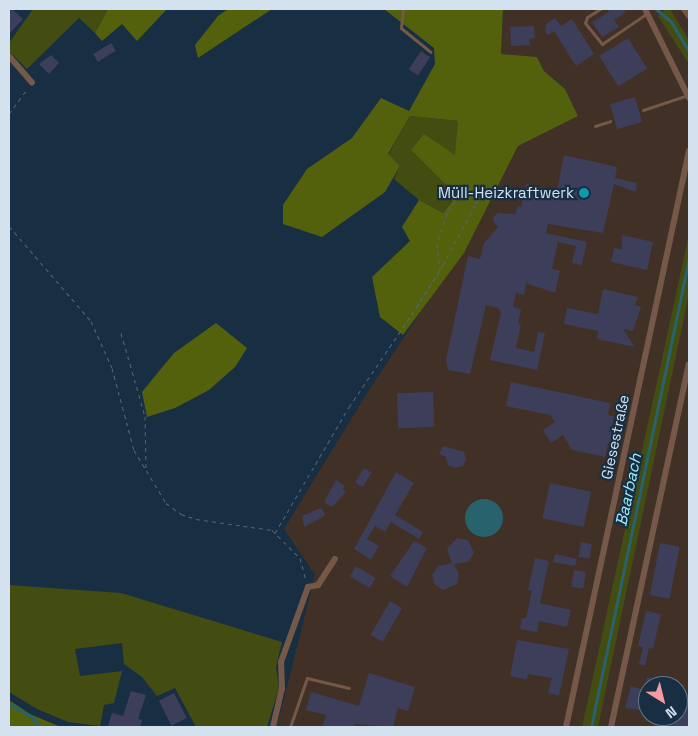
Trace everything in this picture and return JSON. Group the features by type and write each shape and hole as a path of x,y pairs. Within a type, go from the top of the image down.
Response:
{"street":[{"path":"684,9 689,16"},
{"path":"645,12 689,97"},
{"path":"9,56 32,82"},
{"name":"Giesestraße","path":"566,727 689,151"},
{"path":"611,727 689,364"},
{"path":"273,727 282,689 281,662 308,587 318,585 335,559"}],"lane":[{"path":"403,9 401,28 430,52"},
{"path":"600,9 587,17 585,23 602,44 645,12"},
{"path":"643,110 689,97"},
{"path":"595,126 610,121"},
{"path":"290,727 307,678 349,688"}],"path":[{"path":"9,114 32,82"},
{"path":"275,533 349,407 440,270 476,204 480,189 478,185 460,194 447,213 438,244 440,270"},
{"path":"9,226 91,321 112,368 134,450 166,503 181,514 210,522 252,525 275,533 300,558 308,587"},
{"path":"122,333 145,416 146,470"}],"shaded area":[{"path":"503,9 689,9 689,727 277,727 315,575 284,529 364,398 444,276 464,253 518,146 578,116 565,89 544,71 537,57 501,54"},
{"path":"484,499 497,505 503,518 497,531 484,537 471,531 465,518 471,505"}],"green space":[{"path":"33,9 108,9 95,33 79,18 27,69 9,51 9,43"},
{"path":"108,9 167,9 137,41 122,24 102,41 95,33"},
{"path":"228,9 272,9 198,58 195,45 218,16"},
{"path":"384,9 503,9 501,54 537,57 544,71 565,89 578,116 518,146 464,253 403,335 380,317 372,277 410,241 402,227 419,200 443,213 452,201 447,186 411,150 424,134 455,155 458,121 410,116 388,154 400,166 385,192 322,237 283,224 283,205 307,169 352,138 381,98 409,111 435,64 434,48"},
{"path":"665,9 670,9 689,40 689,64 658,16"},
{"path":"410,116 458,121 456,155 411,150 447,186 452,200 443,213 419,200 394,179 400,166 388,155"},
{"path":"689,234 689,294 598,727 582,727"},
{"path":"216,323 247,348 235,367 209,390 175,408 147,417 142,392 174,353"},
{"path":"9,585 121,593 282,642 276,667 279,688 267,727 196,727 175,688 157,696 142,677 124,664 122,643 75,649 80,676 122,671 114,703 104,705 100,726 68,722 37,709 9,692"},
{"path":"9,700 30,714 61,727 9,727"}],"building":[{"path":"12,9 23,19 9,34 9,13"},
{"path":"607,9 624,9 625,13 614,20 619,27 602,37 592,22 609,12"},
{"path":"555,18 561,26 572,19 594,54 576,66 554,31 548,35 545,31 546,24"},
{"path":"534,26 535,38 529,39 530,45 511,46 510,27"},
{"path":"628,38 647,69 618,87 599,56"},
{"path":"111,43 116,51 98,62 93,54"},
{"path":"421,51 430,57 418,75 409,69"},
{"path":"51,55 59,63 49,74 39,64"},
{"path":"635,97 642,122 617,129 610,104"},
{"path":"564,155 617,167 615,178 637,183 636,192 614,184 603,233 548,224 546,233 587,242 582,265 572,263 576,246 558,242 552,269 560,271 555,293 526,283 524,295 516,293 513,307 521,309 518,323 521,324 516,348 534,352 538,332 545,333 537,370 490,360 501,313 498,308 486,305 470,374 448,370 446,360 468,256 480,259 484,243 498,227 493,221 494,216 498,213 516,214 517,206 521,207 526,184 557,191"},
{"path":"622,235 653,242 647,270 611,262 614,248 622,250"},
{"path":"603,289 638,297 635,305 641,307 633,331 623,329 635,347 597,339 598,331 564,324 567,308 598,314"},
{"path":"511,382 610,403 608,415 614,416 611,431 614,436 608,444 605,457 572,450 563,435 551,443 543,430 555,422 550,415 506,406"},
{"path":"433,392 434,427 398,428 397,393"},
{"path":"443,446 464,452 466,459 463,466 455,468 448,465 446,457 439,454"},
{"path":"364,468 372,473 363,487 355,482"},
{"path":"396,472 414,483 395,515 423,532 419,539 391,522 385,532 375,526 367,539 379,546 371,560 354,549"},
{"path":"336,480 345,486 343,490 346,492 332,507 324,502"},
{"path":"550,483 591,492 584,527 543,518"},
{"path":"321,508 325,514 323,517 304,527 302,516"},
{"path":"457,538 468,540 474,553 468,562 454,564 459,574 457,584 443,590 435,585 432,575 438,566 452,563 447,549"},
{"path":"414,541 427,548 407,587 390,576"},
{"path":"581,542 592,544 589,559 578,557"},
{"path":"660,543 680,547 670,599 650,595"},
{"path":"555,554 577,559 575,566 553,562"},
{"path":"535,558 549,561 540,603 571,610 567,627 539,621 537,632 520,629 522,618 526,618 532,591 528,590"},
{"path":"356,566 376,578 370,588 350,576"},
{"path":"574,570 586,572 583,589 571,587"},
{"path":"390,601 402,608 383,642 370,635"},
{"path":"646,611 661,614 653,649 649,648 645,666 639,664 643,647 638,646"},
{"path":"517,640 569,649 559,696 548,693 552,678 528,674 527,680 510,676"},
{"path":"369,673 415,687 408,711 398,708 393,727 355,724 355,727 322,727 326,715 306,710 311,692 359,706"},
{"path":"631,686 638,688 638,710 625,708"},
{"path":"131,691 146,695 138,719 142,720 140,727 108,726 112,713 123,716"},
{"path":"174,693 187,718 172,726 159,701"},
{"path":"688,695 689,695 689,727 663,726 688,726"}],"waterway":[{"name":"Baarbach","path":"656,9 671,21 689,51"},
{"name":"Baarbach","path":"591,727 689,258"},
{"path":"9,704 32,717 39,727"}],"place":[{"name":"Müll-Heizkraftwerk","path":"584,193"}]}
